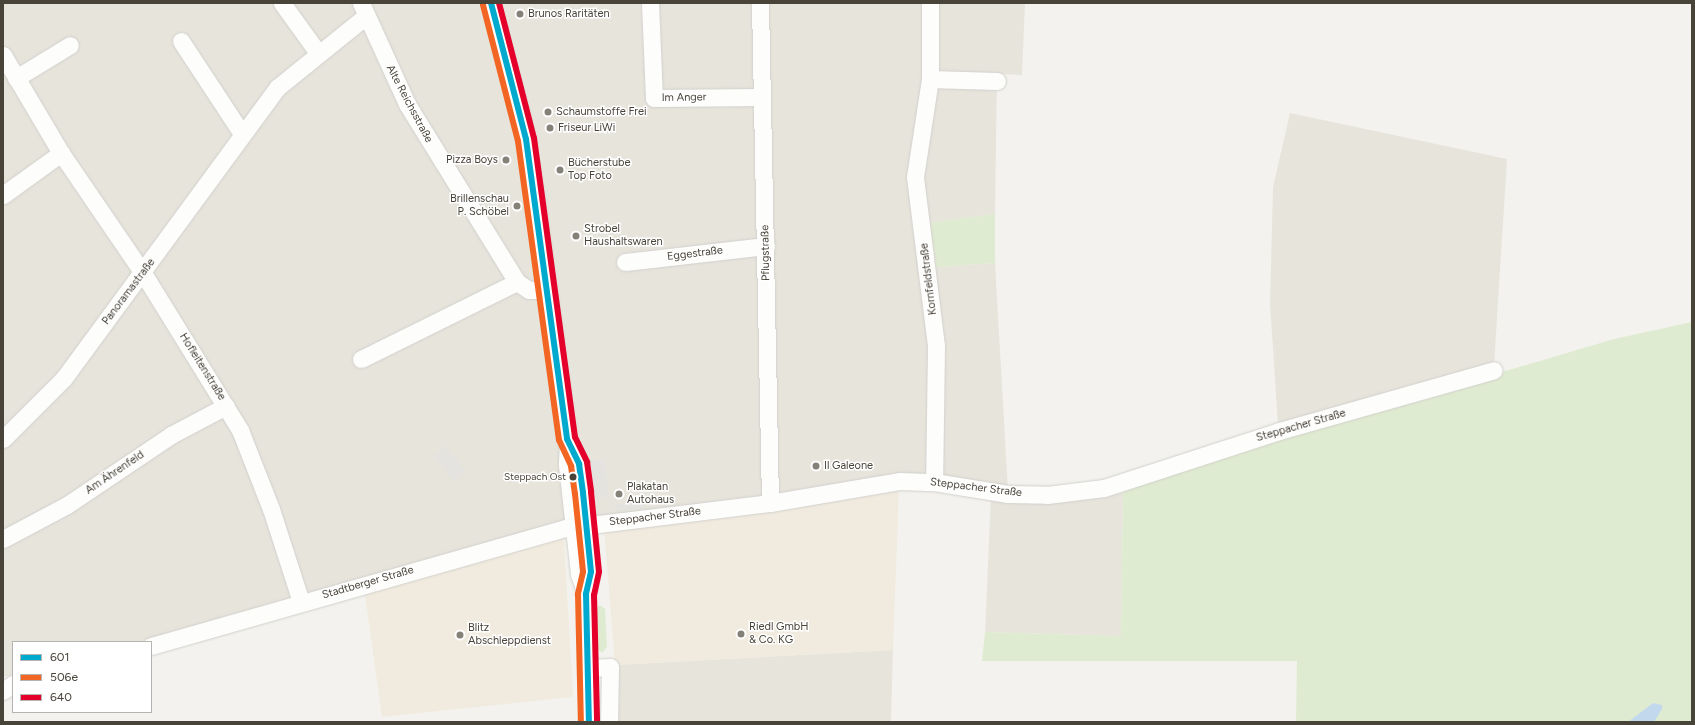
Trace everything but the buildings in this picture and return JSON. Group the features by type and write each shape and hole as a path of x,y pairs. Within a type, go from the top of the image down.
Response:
{"street":[{"path":"282,3 318,53"},
{"path":"491,3 526,139 568,443 579,464 580,526 591,572 586,594 590,668 589,722"},
{"name":"Im Anger","path":"650,3 654,98 762,97"},
{"name":"Pflugstraße","path":"760,3 770,503"},
{"name":"Kornfeldstraße","path":"930,3 930,79 915,177 936,346 934,482"},
{"name":"Panoramastraße","path":"3,439 64,378 143,273 242,134 278,87 318,53 364,10"},
{"name":"Alte Reichsstraße","path":"364,10 429,142 517,282"},
{"path":"181,41 242,134"},
{"path":"16,78 70,45"},
{"name":"Hofleitenstraße","path":"3,55 61,153 143,273 226,406 267,498 301,602"},
{"path":"930,79 997,81"},
{"path":"3,195 61,153"},
{"name":"Eggestraße","path":"625,262 766,246"},
{"path":"361,359 517,282 530,290 547,290"},
{"name":"Steppacher Straße","path":"580,526 770,503 900,481 934,482 1008,494 1047,495 1104,488 1271,434 1494,370"},
{"name":"Am Ährenfeld","path":"3,539 66,505 171,435 226,406"},
{"name":"Stadtberger Straße","path":"152,646 456,557 580,526"},
{"path":"590,668 610,667 610,722"},
{"path":"3,692 12,685"}],"shaded area":[{"path":"3,3 1025,3 1022,75 997,74 995,214 930,223 937,267 995,263 1008,491 1123,489 1121,636 985,632 991,495 909,487 558,534 307,605 146,641 12,641 12,675 3,677"},
{"path":"1290,113 1507,159 1494,366 1278,426 1270,303 1273,187"},
{"path":"446,446 466,472 454,482 433,456"},
{"path":"605,459 608,497 591,498 588,460"},
{"path":"899,488 893,650 615,665 604,528"},
{"path":"644,501 645,508 615,511 615,505"},
{"path":"558,534 564,538 573,697 382,717 364,588"},
{"path":"893,650 891,722 614,722 615,665"}],"green space":[{"path":"995,214 995,263 937,267 930,223"},
{"path":"1692,322 1692,722 1296,722 1297,661 982,661 985,632 1121,636 1123,489 1205,460 1614,339"},
{"path":"600,605 605,609 607,647 602,653 598,649 596,609"}],"water":[{"path":"1653,703 1662,705 1662,709 1654,722 1628,722"}],"transit line":[{"name":"601","path":"491,3 526,139 567,439 579,464 583,493 591,572 586,594 589,722"},
{"name":"640","path":"499,3 534,138 575,437 587,462 599,572 594,595 597,722"},
{"name":"506e","path":"483,5 518,141 559,440 571,466 575,494 583,572 578,594 581,722"}],"place":[{"name":"Brunos Raritäten","path":"520,14"},
{"name":"Schaumstoffe Frei","path":"548,112"},
{"name":"Friseur LiWi","path":"550,128"},
{"name":"Pizza Boys","path":"506,160"},
{"name":"Bücherstube Top Foto","path":"560,170"},
{"name":"Brillenschau P. Schöbel","path":"517,206"},
{"name":"Strobel Haushaltswaren","path":"576,236"},
{"name":"Il Galeone","path":"816,466"},
{"name":"Steppach Ost","path":"573,477"},
{"name":"Plakatan Autohaus","path":"619,494"},
{"name":"Riedl GmbH & Co. KG","path":"741,634"},
{"name":"Blitz Abschleppdienst","path":"460,635"}]}
